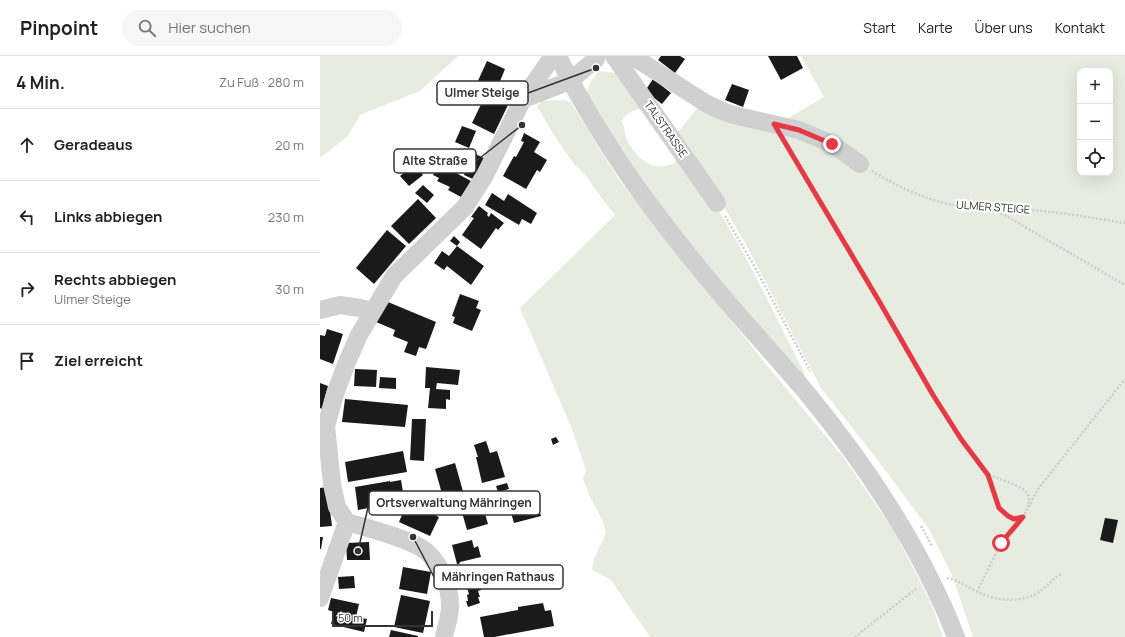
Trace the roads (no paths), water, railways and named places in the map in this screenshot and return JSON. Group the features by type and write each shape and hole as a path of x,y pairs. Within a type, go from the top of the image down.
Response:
{"street":[{"path":"444,637 450,608 448,588 441,568 426,551 412,544 394,536 346,522 337,507 323,426 347,362 372,311 394,276 464,207 485,175 523,99 553,56"},
{"path":"558,56 592,120 619,161 682,246 724,298 807,393 862,465 911,540 931,578 956,637"},
{"path":"523,99 570,81 596,59 596,56"},
{"name":"TALSTRASSE","path":"614,56 717,203"},
{"path":"632,56 707,104 734,115 799,130 832,144 860,164"},
{"path":"320,310 340,306 372,311"},
{"path":"320,598 346,522"}],"place":[{"name":"Ulmer Steige","path":"596,68"},
{"name":"Alte Straße","path":"522,125"},
{"name":"Mähringen Rathaus","path":"413,537"},
{"name":"Ortsverwaltung Mähringen","path":"358,551"}]}
